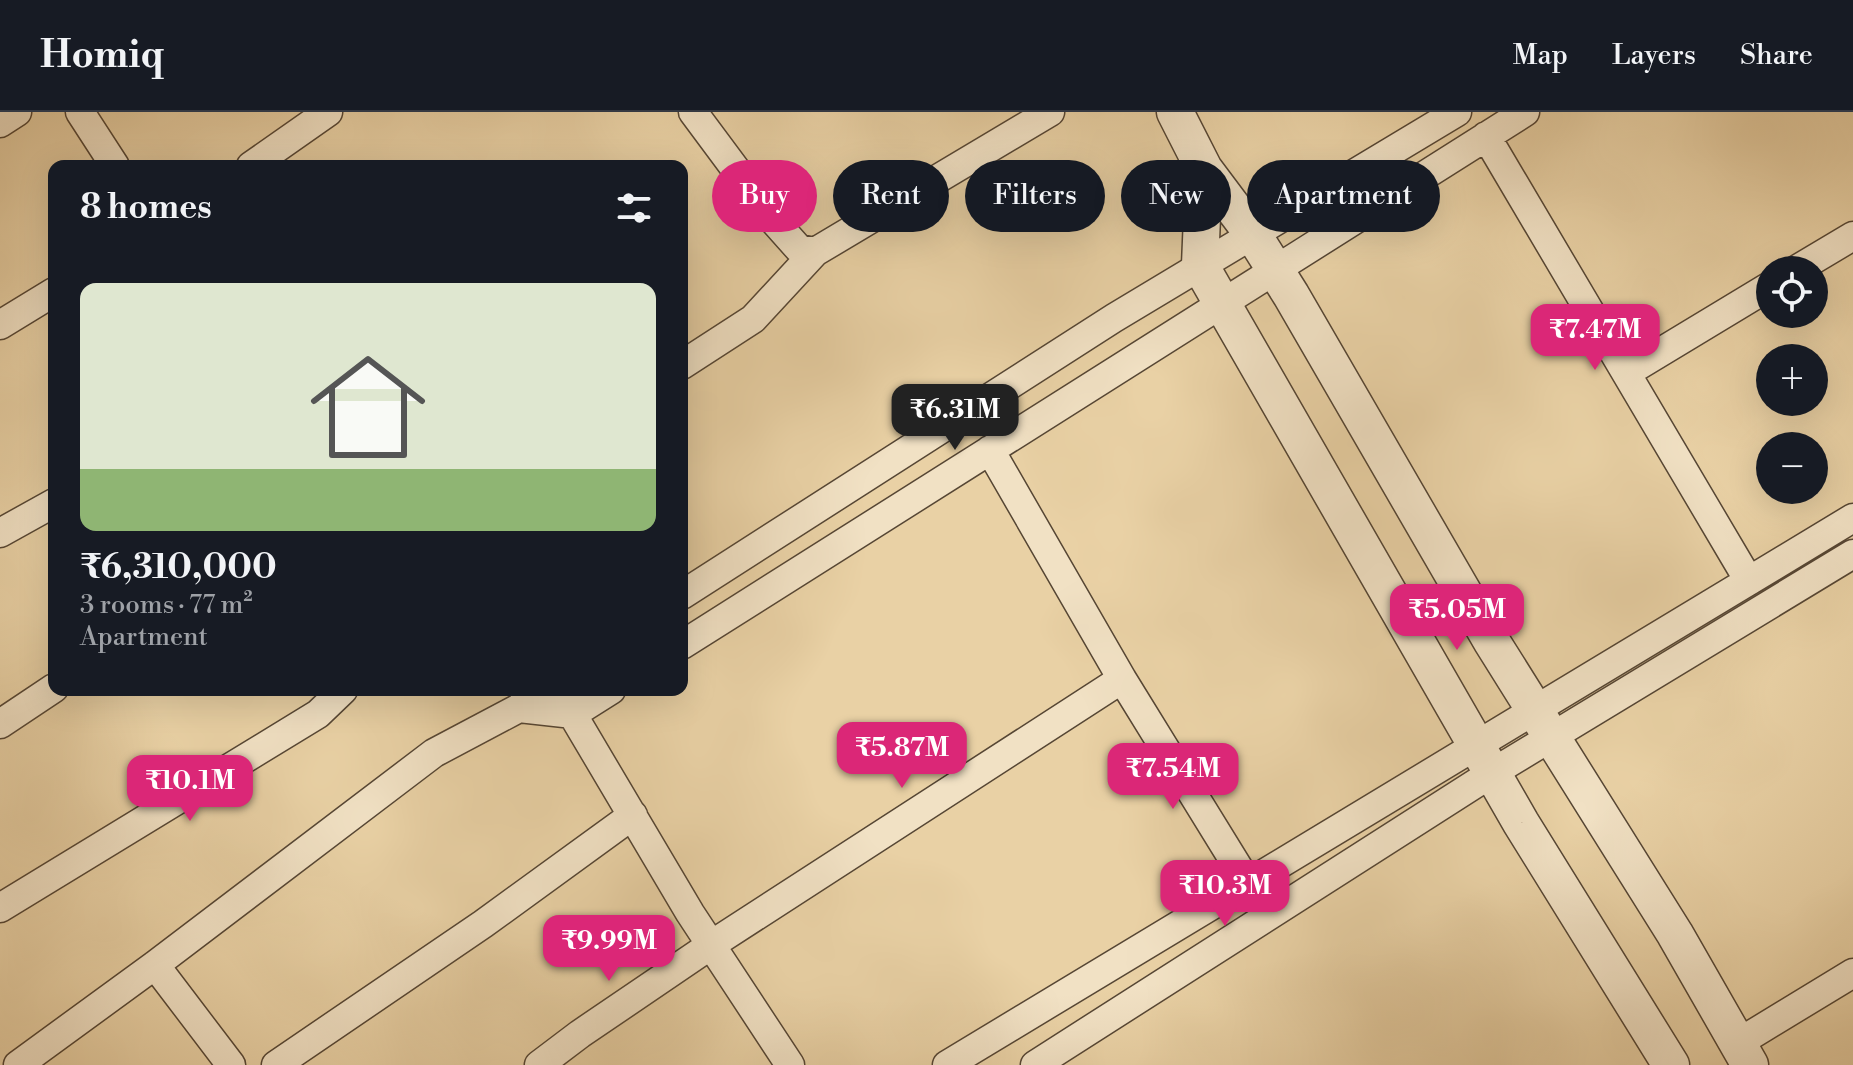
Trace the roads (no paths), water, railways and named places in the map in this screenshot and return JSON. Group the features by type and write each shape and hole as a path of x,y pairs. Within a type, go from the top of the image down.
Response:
{"street":[{"path":"0,123 17,112"},
{"path":"80,112 111,160"},
{"path":"260,160 328,112"},
{"path":"693,112 774,221 799,249 815,252"},
{"path":"688,361 753,319 815,252 1050,112"},
{"path":"1175,112 1199,160"},
{"path":"688,591 1200,265 1457,112"},
{"path":"688,641 1525,112"},
{"path":"1486,136 1749,581"},
{"path":"1231,205 1252,233 1492,642 1675,934 1744,1054 1853,973"},
{"path":"1201,232 1200,265 1484,760 1671,1065"},
{"path":"1819,256 1853,236"},
{"path":"1626,373 1756,294"},
{"path":"0,325 48,296"},
{"path":"990,450 1122,679 1268,916"},
{"path":"0,533 48,506"},
{"path":"1543,724 1749,581 1853,518"},
{"path":"947,1065 1248,884 1484,760 1543,724 1853,554"},
{"path":"539,1065 711,945 1122,679"},
{"path":"0,724 48,692"},
{"path":"0,908 318,714 337,696"},
{"path":"562,696 711,945 790,1065"},
{"path":"573,714 602,696"},
{"path":"18,1065 434,753 529,699 573,714"},
{"path":"1035,1065 1268,916 1484,760"},
{"path":"276,1065 483,924 633,815"},
{"path":"155,965 231,1065"}]}
